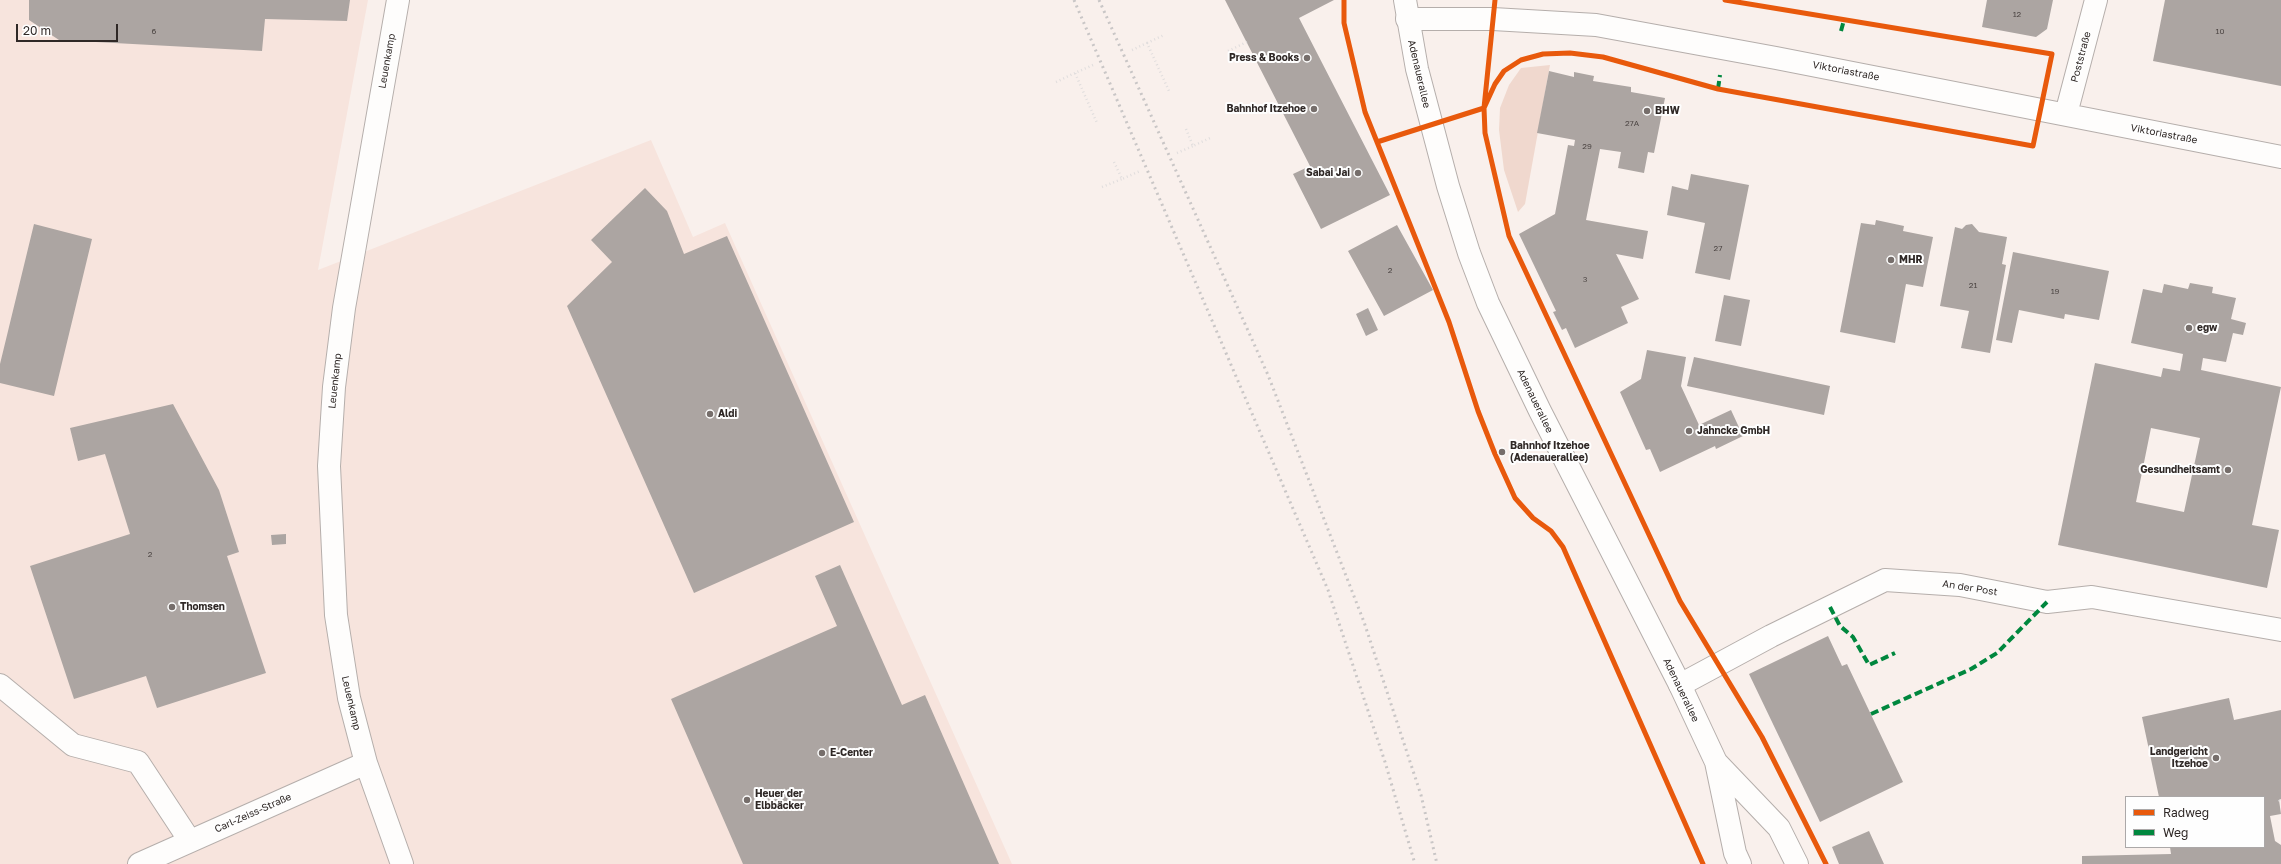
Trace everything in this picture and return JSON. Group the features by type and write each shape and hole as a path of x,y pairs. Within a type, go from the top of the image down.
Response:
{"street":[{"name":"Leuenkamp","path":"398,0 344,308 336,364 329,440 330,502 336,615 349,698 366,763 402,864"},
{"name":"Poststraße","path":"2066,114 2096,0"},
{"name":"Viktoriastraße","path":"1406,10 1493,19 1596,25 2066,114 2281,157"},
{"name":"Adenauerallee","path":"1406,10 1417,69 1448,186 1469,253 1488,303 1540,411 1680,685 1716,762 1735,853 1740,864"},
{"name":"An der Post","path":"1680,685 1771,636 1885,580 1960,585 2047,602 2092,596 2281,630"},
{"path":"0,685 73,745 138,762 190,842"},
{"name":"Adenauerallee","path":"1716,762 1779,828 1797,864"},
{"name":"Carl-Zeiss-Straße","path":"139,864 366,763"}],"path":[{"path":"1132,50 1164,35"},
{"path":"1228,51 1247,42"},
{"path":"1147,43 1169,91"},
{"path":"1056,82 1093,65"},
{"path":"1075,73 1097,123"},
{"path":"1186,129 1193,146"},
{"path":"1177,153 1210,138"},
{"path":"1114,162 1122,179"},
{"path":"1102,187 1140,171"}],"shaded area":[{"path":"0,0 368,0 318,270 651,140 693,237 725,223 1012,864 0,864"},
{"path":"1550,65 1525,204 1518,212 1504,170 1499,130 1500,108 1509,85 1521,68"}],"building":[{"path":"29,0 350,0 347,21 265,19 262,51 59,40 29,20"},
{"name":"Bahnhof Itzehoe","path":"1225,0 1334,0 1299,18 1390,195 1321,229 1293,174 1310,166"},
{"path":"1987,0 2053,0 2047,29 2036,37 1982,27"},
{"path":"2165,0 2281,0 2281,86 2153,61"},
{"path":"1549,71 1574,77 1574,72 1594,76 1593,81 1631,87 1631,92 1665,98 1654,153 1648,152 1644,173 1618,168 1621,152 1600,149 1586,220 1648,231 1643,259 1616,254 1639,299 1621,307 1628,323 1575,348 1566,328 1562,330 1553,312 1556,311 1519,234 1555,214 1568,145 1574,146 1575,140 1537,133"},
{"path":"1691,174 1749,185 1730,280 1695,273 1705,223 1667,215 1672,186 1688,190"},
{"name":"Aldi","path":"645,188 667,211 684,254 727,236 854,522 694,593 567,306 612,262 591,240"},
{"name":"MHR","path":"1876,220 1904,226 1903,231 1933,237 1923,287 1906,284 1895,343 1840,332 1861,223 1875,225"},
{"path":"34,224 92,239 54,396 0,383 0,364"},
{"path":"1972,224 1979,232 2007,237 2002,264 2006,265 1990,353 1961,348 1969,311 1940,306 1955,227 1962,229 1966,225"},
{"path":"1397,225 1433,290 1384,316 1348,251"},
{"path":"2013,252 2109,271 2099,320 2065,314 2064,319 2019,310 2012,343 1996,340"},
{"name":"Gesundheitsamt","path":"2190,283 2213,287 2212,293 2236,298 2231,319 2246,323 2243,335 2233,333 2226,362 2203,358 2201,370 2281,387 2252,525 2279,530 2267,588 2058,545 2095,363 2161,377 2163,368 2180,371 2183,354 2131,343 2143,289 2162,293 2164,284 2188,289","holes":["2151,428 2200,438 2184,512 2136,502"]},
{"path":"1724,295 1750,300 1741,346 1715,341"},
{"path":"1368,308 1378,330 1366,336 1356,314"},
{"name":"Jahncke GmbH","path":"1647,350 1686,357 1681,386 1699,425 1731,410 1743,436 1716,449 1715,446 1660,472 1650,449 1646,450 1620,392 1641,379"},
{"path":"1694,357 1830,386 1824,415 1687,386"},
{"path":"173,404 219,490 239,552 227,556 266,673 157,708 146,676 74,699 30,566 130,534 105,454 78,461 70,428"},
{"path":"286,534 286,544 272,545 271,535"},
{"name":"E-Center","path":"840,565 902,705 925,695 999,864 743,864 671,699 837,626 815,576"},
{"path":"1828,636 1842,666 1847,664 1903,782 1820,822 1749,674"},
{"name":"Landgericht Itzehoe","path":"2229,698 2234,720 2281,710 2281,799 2279,800 2281,814 2270,816 2275,841 2281,845 2281,864 2082,864 2082,856 2171,854 2170,848 2265,848 2265,796 2159,796 2142,717"},
{"path":"1869,831 1884,864 1839,864 1832,847"}],"railway":[{"path":"1074,0 1328,590 1385,762 1415,864"},
{"path":"1099,0 1268,375 1364,622 1421,795 1437,864"}],"marked path":[{"path":"1841,31 1844,20"},
{"path":"1718,89 1720,75"},
{"path":"1871,714 1971,669 1997,653 2047,602"},
{"path":"1830,607 1840,626 1853,637 1869,665 1895,653"}],"cycle path":[{"path":"1344,0 1344,23 1365,112 1449,322 1478,411 1495,454 1515,498 1533,518 1551,531 1563,547 1703,864"},
{"path":"1495,0 1484,108 1485,133 1509,236 1680,601 1762,737 1826,864"},
{"path":"1377,142 1484,108 1495,84 1504,71 1521,60 1543,54 1570,53 1603,57 1718,89 2033,146 2052,54 1725,0"}],"place":[{"name":"Press & Books","path":"1307,58"},
{"name":"Bahnhof Itzehoe","path":"1314,109"},
{"name":"BHW","path":"1647,111"},
{"name":"Sabai Jai","path":"1358,173"},
{"name":"MHR","path":"1891,260"},
{"name":"egw","path":"2189,328"},
{"name":"Aldi","path":"710,414"},
{"name":"Jahncke GmbH","path":"1689,431"},
{"name":"Bahnhof Itzehoe (Adenauerallee)","path":"1502,452"},
{"name":"Gesundheitsamt","path":"2228,470"},
{"name":"Thomsen","path":"172,607"},
{"name":"E-Center","path":"822,753"},
{"name":"Landgericht Itzehoe","path":"2216,758"},
{"name":"Heuer der Elbbäcker","path":"747,800"}]}
